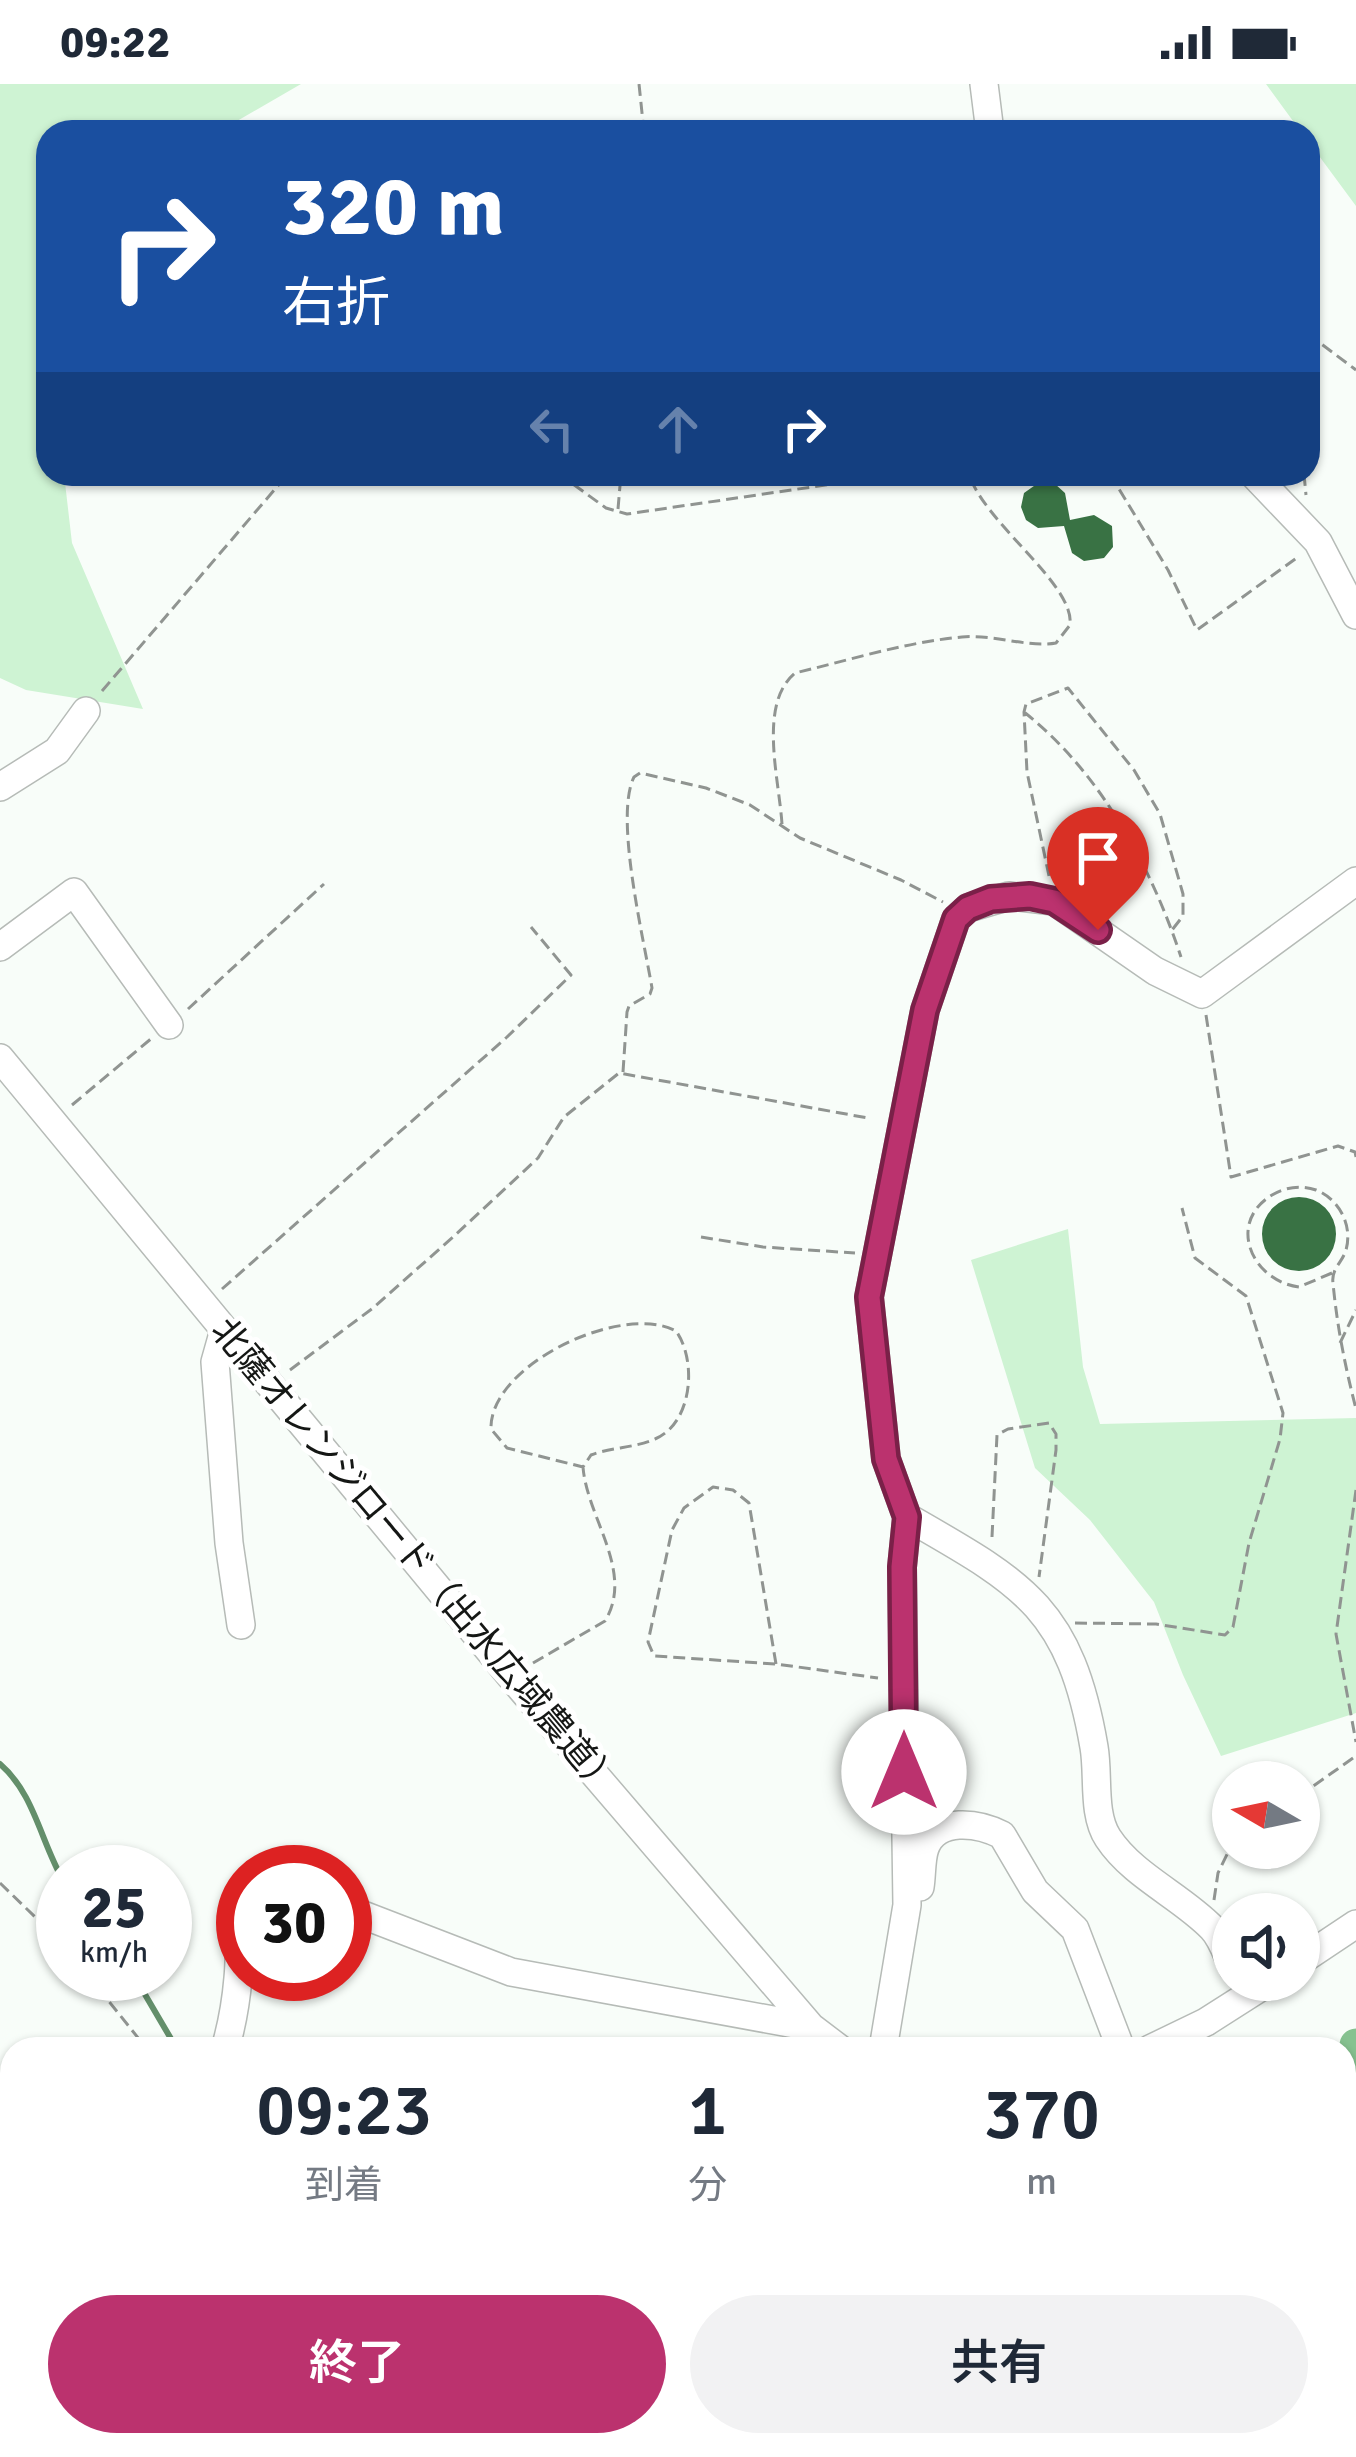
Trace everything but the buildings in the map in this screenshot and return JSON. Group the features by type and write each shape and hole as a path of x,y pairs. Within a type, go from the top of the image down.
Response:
{"street":[{"path":"984,84 988,120"},
{"path":"1264,486 1318,542 1356,615"},
{"path":"0,787 57,752 86,711"},
{"path":"885,2037 907,1905 902,1567 907,1517 886,1459 869,1297 925,1010 951,931 963,912 1009,896 1054,901 1155,971 1194,991 1356,881"},
{"path":"0,947 74,892 169,1025"},
{"name":"北薩オレンジロード（出水広域農道）","path":"0,1058 512,1678 824,2037"},
{"path":"224,1330 214,1362 229,1543 242,1624"},
{"path":"907,1517 989,1563 1042,1610 1066,1649 1091,1728 1105,1834 1156,1884 1212,1929"},
{"path":"907,1905 920,1888 924,1849 938,1831 970,1825 1002,1835 1035,1891 1075,1929 1116,2037"},
{"path":"372,1918 511,1972 811,2027"},
{"path":"1320,1948 1356,1924"},
{"path":"228,2037 236,2001"},
{"path":"1203,2035 1232,2001"}],"path":[{"path":"639,84 643,120"},
{"path":"1320,343 1356,370"},
{"path":"86,711 278,486"},
{"path":"576,486 606,508 627,514 824,486"},
{"path":"618,511 621,486"},
{"path":"782,824 774,704 784,682 795,673 964,637 1000,636 1047,645 1056,643 1070,626 1069,606 987,511 975,486"},
{"path":"1117,486 1168,570 1197,630 1318,542"},
{"path":"1054,901 1027,772 1024,712 1026,704 1036,698 1068,688 1134,770 1160,814 1183,894 1183,916 1172,930"},
{"path":"1024,712 1092,781 1172,930 1194,991 1231,1177 1338,1147 1355,1152 1356,1157"},
{"path":"623,1073 629,1006 652,988 629,842 627,795 640,773 706,788 750,805 800,838 963,912"},
{"path":"52,1121 169,1025 324,884"},
{"path":"204,1306 571,975 531,927"},
{"path":"269,1385 373,1308 538,1158 564,1117 623,1073 868,1118"},
{"path":"1332,1273 1299,1287 1276,1281 1258,1266 1249,1232 1264,1200 1297,1187 1320,1192 1344,1218 1345,1253 1332,1273 1339,1345 1356,1409"},
{"path":"989,1563 996,1509 997,1435 1049,1423 1056,1434 1056,1450 1042,1610 1072,1623 1156,1624 1225,1635 1232,1631 1283,1412 1246,1296 1195,1258 1182,1208"},
{"path":"701,1238 876,1255"},
{"path":"1339,1345 1356,1310"},
{"path":"624,1325 659,1325 676,1331 689,1379 670,1428 650,1441 591,1455 583,1467 508,1448 490,1429 492,1405 533,1362 554,1349 624,1325"},
{"path":"512,1678 605,1621 611,1611 614,1570 583,1467"},
{"path":"776,1664 748,1503 733,1490 713,1487 684,1508 672,1530 648,1648 656,1657 776,1664 903,1682"},
{"path":"1356,1490 1336,1634 1356,1742"},
{"path":"1320,1781 1356,1756"},
{"path":"1210,1925 1220,1869"},
{"path":"0,1883 36,1918"},
{"path":"109,2001 137,2037"}],"green space":[{"path":"0,84 301,84 239,120 36,120 36,486 65,486 72,543 143,709 26,690 0,678"},
{"path":"1266,84 1356,84 1356,206 1320,157 1320,120 1292,120"},
{"path":"1068,1229 1083,1367 1100,1424 1356,1418 1356,1713 1221,1756 1154,1602 1090,1520 1035,1468 971,1260"}],"waterway":[{"path":"0,1764 21,1789 47,1845"},
{"path":"149,2001 170,2037"}],"route":[{"path":"904,1772 902,1567 907,1517 886,1459 869,1297 925,1010 956,919 968,908 991,899 1030,896 1054,901 1098,930"}]}
